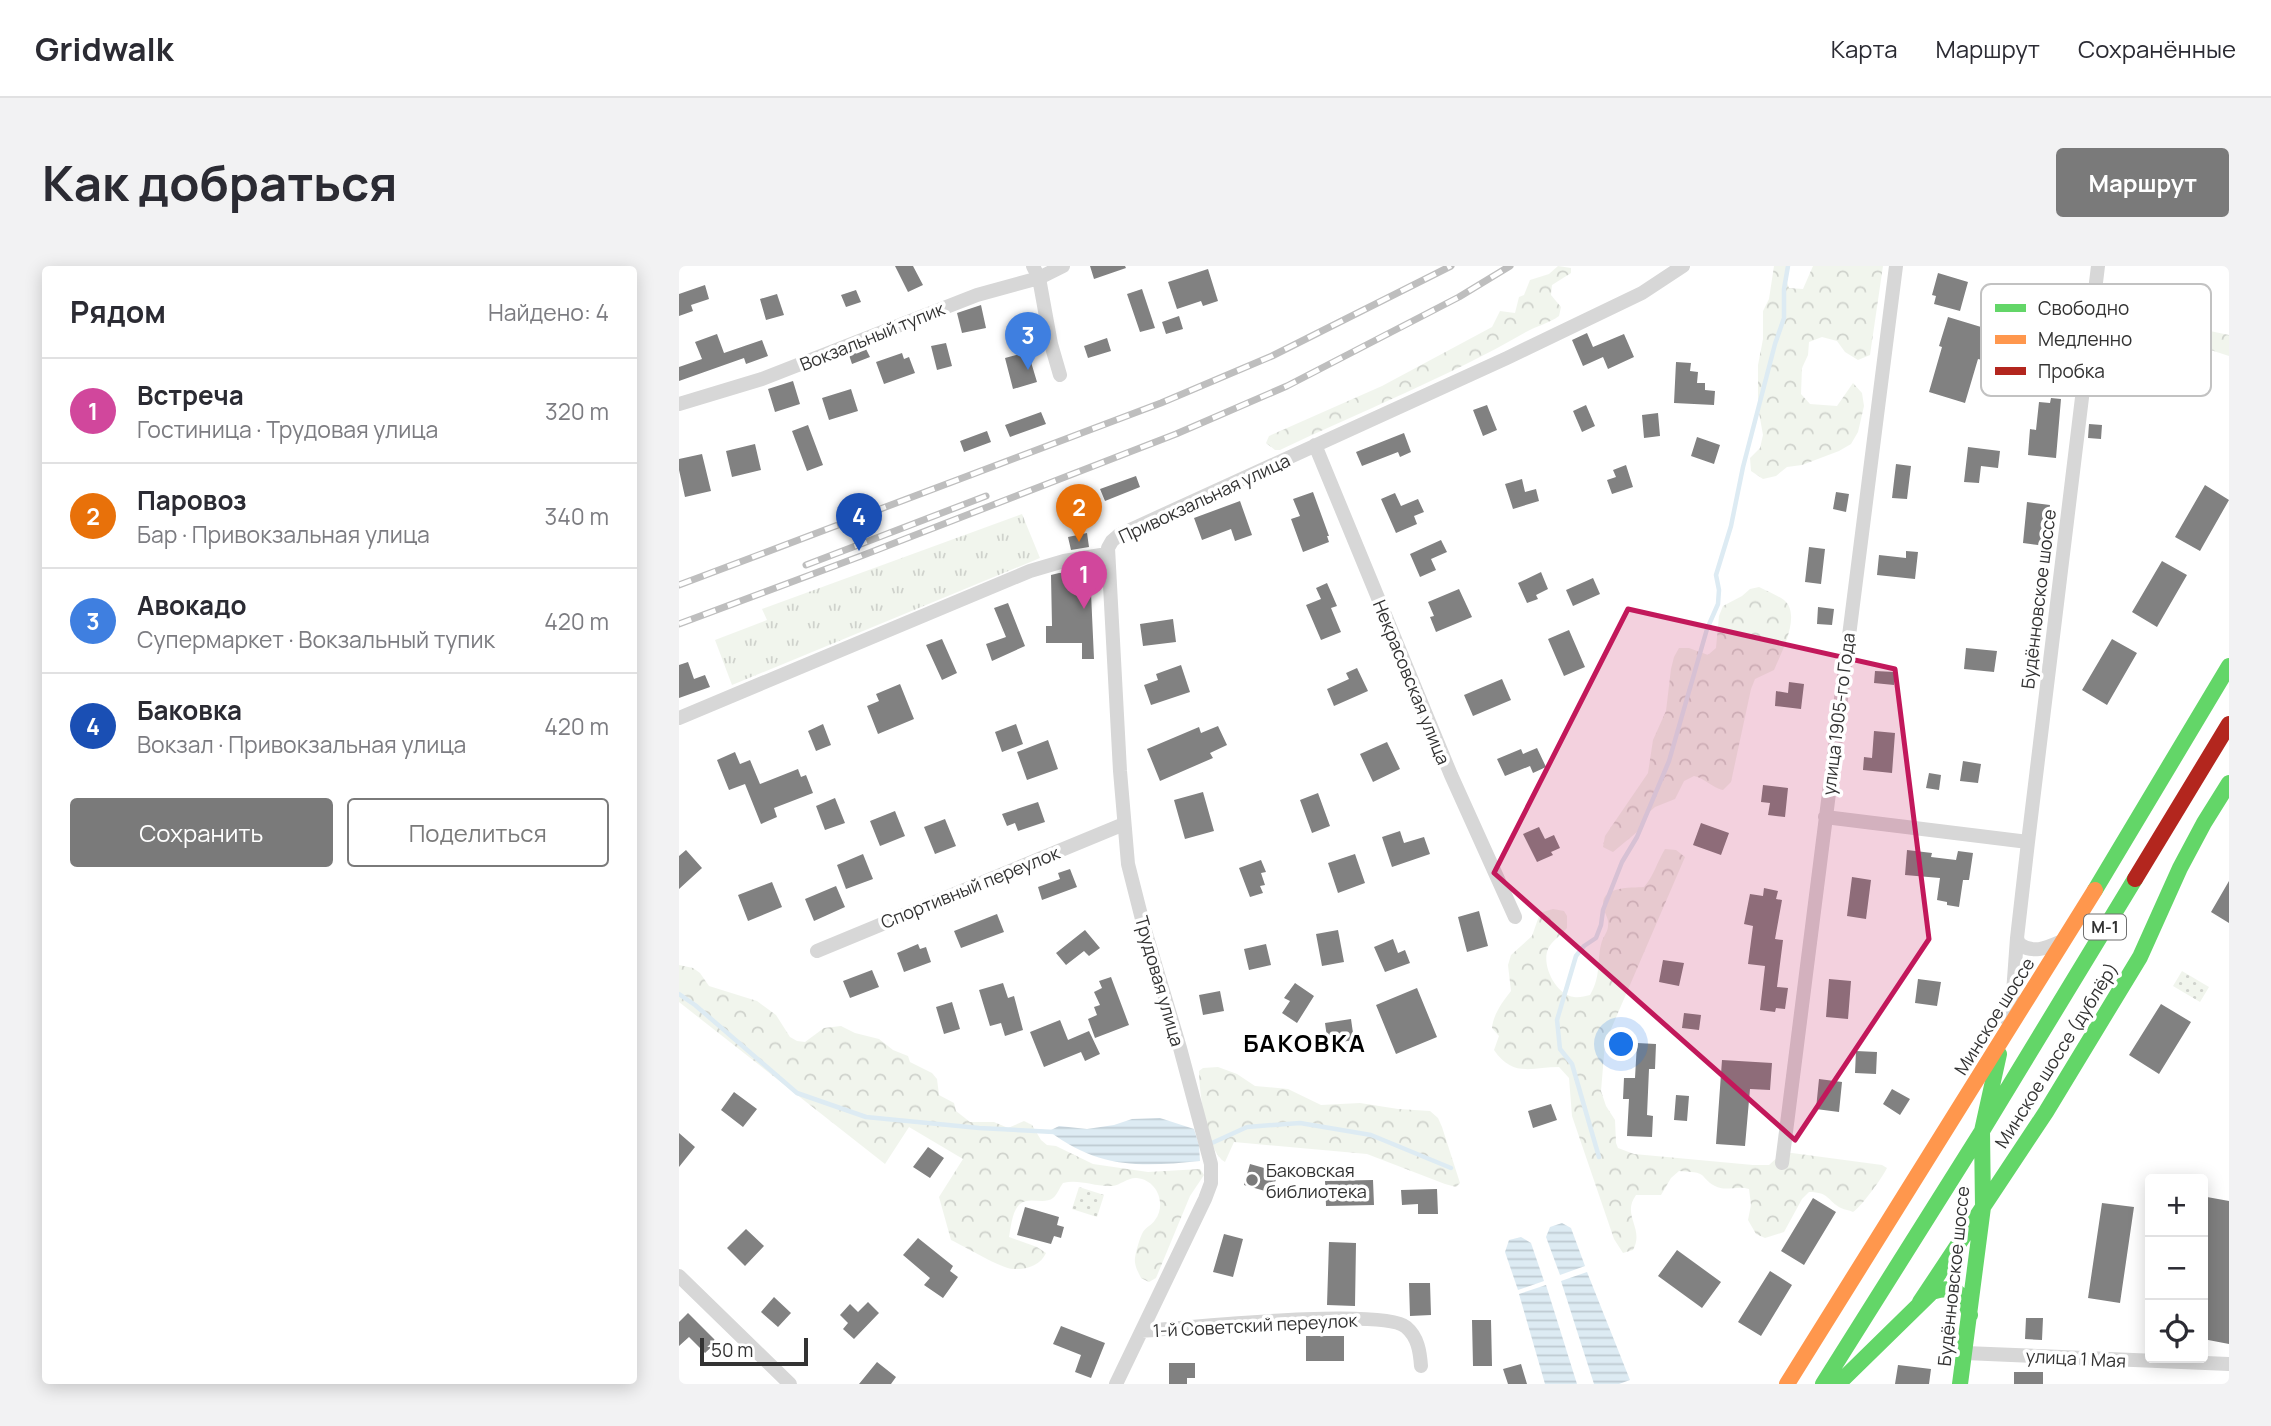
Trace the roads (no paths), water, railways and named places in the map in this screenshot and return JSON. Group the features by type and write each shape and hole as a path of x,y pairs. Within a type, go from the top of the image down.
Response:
{"main road":[{"name":"Минское шоссе","path":"1787,1384 2064,941 2229,666"},
{"name":"М-1","path":"1823,1384 1982,1131 2229,724"},
{"name":"Минское шоссе (дублёр)","path":"1920,1302 2046,1112 2140,957 2180,868 2229,783"},
{"path":"1982,1131 1991,1083 2004,1038"},
{"name":"Будённовское шоссе","path":"1960,1384 1983,1207 1982,1131"},
{"path":"1838,1384 1920,1302 1940,1289 1955,1290 1965,1300 1970,1315"}],"street":[{"name":"Вокзальный тупик","path":"679,404 762,379 1036,272 1063,266"},
{"name":"Привокзальная улица","path":"679,718 1030,571 1064,561 1107,554 1112,541 1119,535 1643,293 1683,266"},
{"name":"улица 1905-го Года","path":"1782,1163 1895,266"},
{"name":"Будённовское шоссе","path":"2096,284 2098,266"},
{"path":"1036,272 1060,375"},
{"name":"Будённовское шоссе","path":"1992,1057 2014,993 2017,938 2082,396"},
{"name":"Некрасовская улица","path":"1315,445 1451,775 1515,917"},
{"name":"Трудовая улица","path":"1107,554 1128,864 1211,1164 1211,1183 1205,1199 1116,1384"},
{"path":"1825,817 2028,842"},
{"name":"Спортивный переулок","path":"817,951 1124,824"},
{"path":"2017,938 2019,944 2032,950 2064,941"},
{"path":"679,1276 790,1384"},
{"name":"1-й Советский переулок","path":"1142,1331 1322,1318 1387,1320 1406,1326 1420,1346 1421,1366"},
{"name":"улица 1 Мая","path":"1965,1353 2229,1364"}],"waterway":[{"path":"1599,1157 1572,1064 1560,1049 1557,1020 1576,956 1596,938 1603,910 1622,862 1637,837 1669,761 1707,629 1718,604 1716,575 1784,318 1784,289 1788,266"},
{"path":"679,994 797,1093 866,1117 1054,1132"},
{"path":"1212,1143 1247,1127 1300,1123 1371,1135 1451,1168"}],"railway":[{"path":"679,585 1161,403 1272,356 1451,266"},
{"path":"679,624 1176,434 1287,386 1459,297 1510,266"},
{"path":"806,565 986,496"}],"place":[{"name":"Авокадо","path":"1028,370"},
{"name":"Паровоз","path":"1079,542"},
{"name":"Баковка","path":"859,551"},
{"name":"Встреча","path":"1084,609"},
{"name":"Баковская библиотека","path":"1252,1180"}],"district":[{"name":"БАКОВКА","path":"1305,1042"}]}
